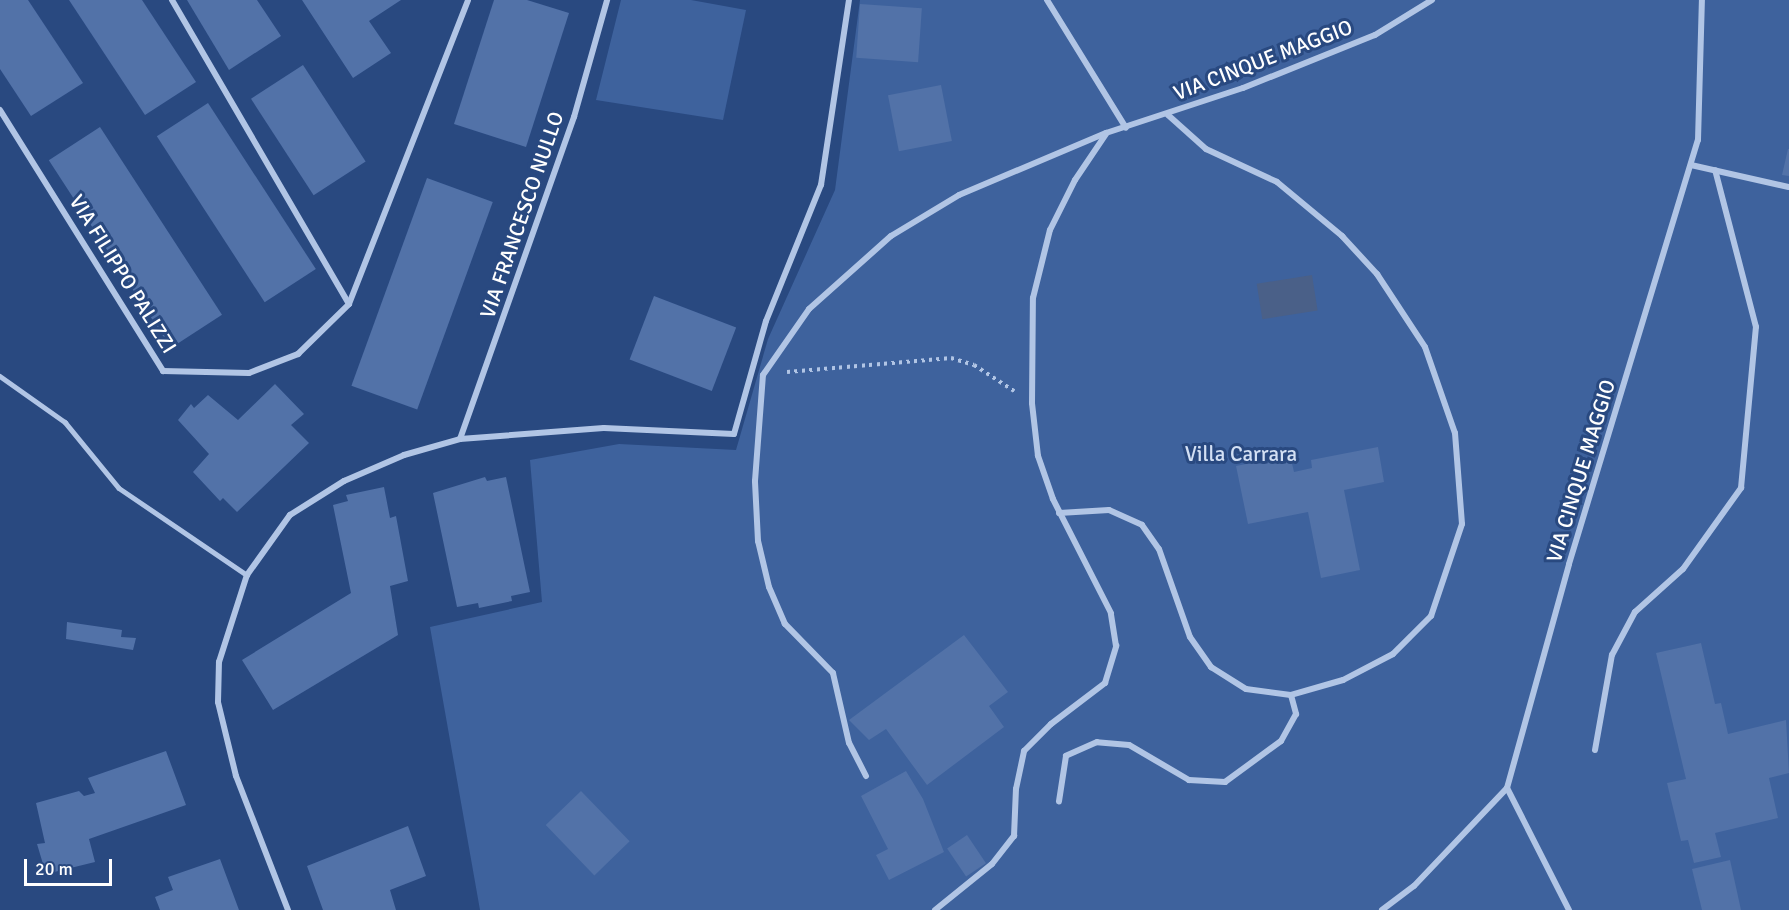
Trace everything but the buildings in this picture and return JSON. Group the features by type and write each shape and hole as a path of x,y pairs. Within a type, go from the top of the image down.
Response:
{"street":[{"path":"172,0 349,304"},
{"name":"VIA FILIPPO PALIZZI","path":"0,110 164,371 249,373 298,354 349,304 468,0"},
{"name":"VIA FRANCESCO NULLO","path":"460,440 574,117 607,0"},
{"path":"288,910 236,776 218,702 219,662 247,575 290,515 313,498 404,454 460,440 604,429 734,434 766,321 821,185 849,0"},
{"path":"1047,0 1126,128"},
{"name":"VIA CINQUE MAGGIO","path":"763,375 809,309 891,236 959,195 1106,133 1168,115 1375,35 1432,0"},
{"name":"VIA CINQUE MAGGIO","path":"1382,910 1414,886 1507,788 1569,564 1698,140 1702,0"},
{"name":"VIA CINQUE MAGGIO","path":"1059,513 1109,510 1142,525 1159,549 1190,637 1211,666 1246,689 1291,695 1343,681 1393,654 1431,616 1462,524 1455,433 1425,347 1377,274 1342,236 1277,182 1206,149 1168,115"},
{"path":"935,910 992,864 1014,836 1016,789 1024,751 1051,724 1105,683 1116,646 1111,613 1059,513 1038,456 1032,403 1033,298 1050,230 1075,180 1106,133"},
{"path":"1691,165 1789,187"},
{"path":"1595,750 1612,655 1635,612 1683,569 1741,488 1756,327 1715,170"},
{"path":"763,375 755,481 758,541 769,587 785,624 833,673 849,743 866,776"},
{"path":"1059,801 1066,756 1097,742 1128,745 1189,780 1225,782 1281,741 1296,714 1291,695"},
{"path":"1507,788 1569,910"}],"lane":[{"path":"0,376 65,422 119,488 247,575"}],"path":[{"path":"763,375 951,358 974,365 1032,403"}],"green space":[{"path":"621,0 691,0 746,10 723,120 596,100"},
{"name":"Villa Carrara","path":"860,0 1789,0 1789,910 480,910 430,627 542,602 530,460 619,444 736,450 768,339 835,190"}],"shaded area":[{"path":"1312,275 1318,311 1262,319 1257,284"}]}
